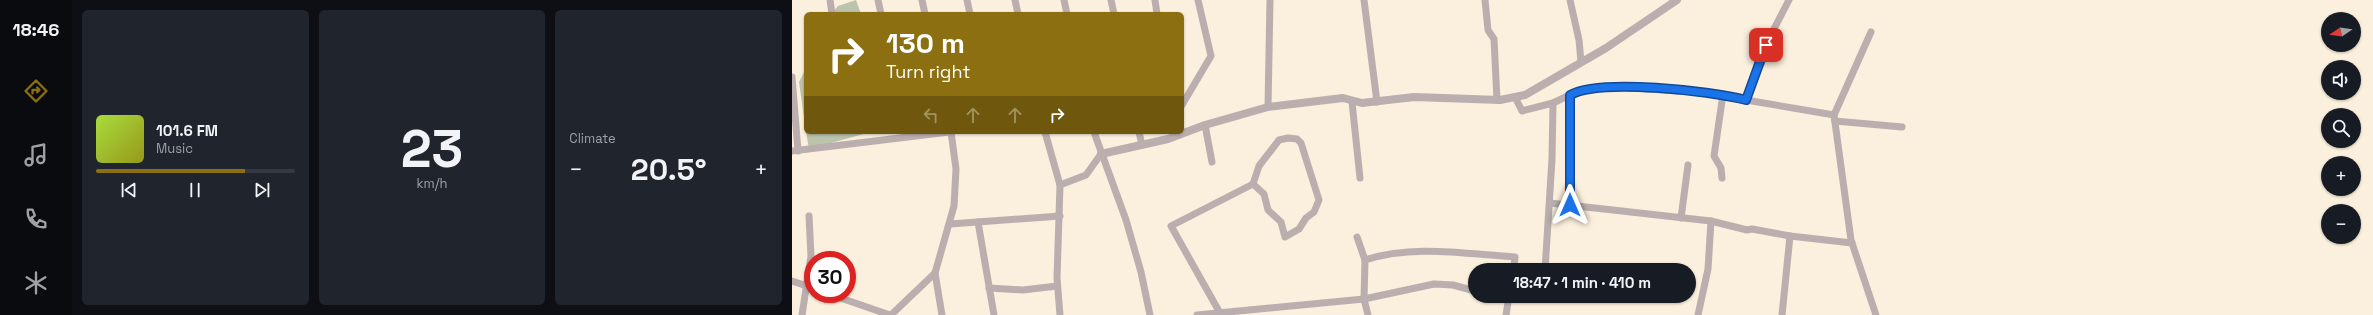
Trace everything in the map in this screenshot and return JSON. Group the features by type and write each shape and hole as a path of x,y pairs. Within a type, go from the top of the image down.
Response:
{"street":[{"path":"830,0 832,12"},
{"path":"878,0 881,12"},
{"path":"922,0 925,12"},
{"path":"967,0 970,12"},
{"path":"1015,0 1018,12"},
{"path":"1064,0 1067,12"},
{"path":"1111,0 1114,12"},
{"path":"1154,0 1157,12"},
{"path":"1184,102 1211,56 1198,0"},
{"path":"1268,107 1270,0"},
{"path":"1364,0 1377,102"},
{"path":"1485,0 1488,30 1494,39 1497,100"},
{"path":"1570,0 1579,40 1581,62"},
{"path":"1184,131 1268,107 1343,98 1352,102 1377,102 1414,97 1497,100 1525,95 1581,62 1677,0"},
{"path":"1746,100 1761,54 1789,0"},
{"path":"1872,32 1834,118 1852,243 1876,315"},
{"path":"792,77 795,151 920,134"},
{"path":"1515,97 1522,111 1553,103 1578,91 1618,87 1723,94 1834,118 1902,127"},
{"path":"1722,178 1720,168 1714,156 1723,94"},
{"path":"1570,95 1570,205"},
{"path":"1352,102 1360,178"},
{"path":"1546,263 1550,203 1553,103"},
{"path":"1205,125 1212,162"},
{"path":"942,315 935,273 954,206 956,169 950,134"},
{"path":"1046,134 1060,185 1057,286 1060,315"},
{"path":"1095,134 1126,220 1141,272 1150,315"},
{"path":"1139,134 1142,145"},
{"path":"1060,185 1086,175 1101,154 1142,145 1167,136"},
{"path":"1220,313 1171,226 1253,184 1259,166 1279,140 1288,138 1296,139 1301,143 1319,200 1314,212 1306,218 1299,229 1285,237 1281,222 1268,210 1264,194 1253,184"},
{"path":"1681,218 1688,165"},
{"path":"1550,203 1711,221 1747,230 1752,229 1790,236 1852,243"},
{"path":"809,216 811,251"},
{"path":"950,224 1060,216"},
{"path":"1698,315 1708,269 1711,221"},
{"path":"978,222 994,315"},
{"path":"1782,315 1790,236"},
{"path":"1357,238 1365,260 1364,299 1368,315"},
{"path":"1365,260 1400,253 1461,252 1516,257 1515,263"},
{"path":"855,303 886,314 935,273"},
{"path":"792,281 804,285"},
{"path":"1197,315 1265,312 1364,299 1434,284 1453,285 1468,289"},
{"path":"989,288 1023,290 1057,286"},
{"path":"802,315 804,300"},
{"path":"1506,315 1508,303"}],"green space":[{"path":"856,0 860,12 833,12 838,6"},
{"path":"804,72 804,117 799,82"},
{"path":"806,134 864,134 809,149"}],"route":[{"path":"1570,205 1570,95 1578,91 1618,87 1709,92 1746,100 1749,87 1761,54 1766,45"}]}
